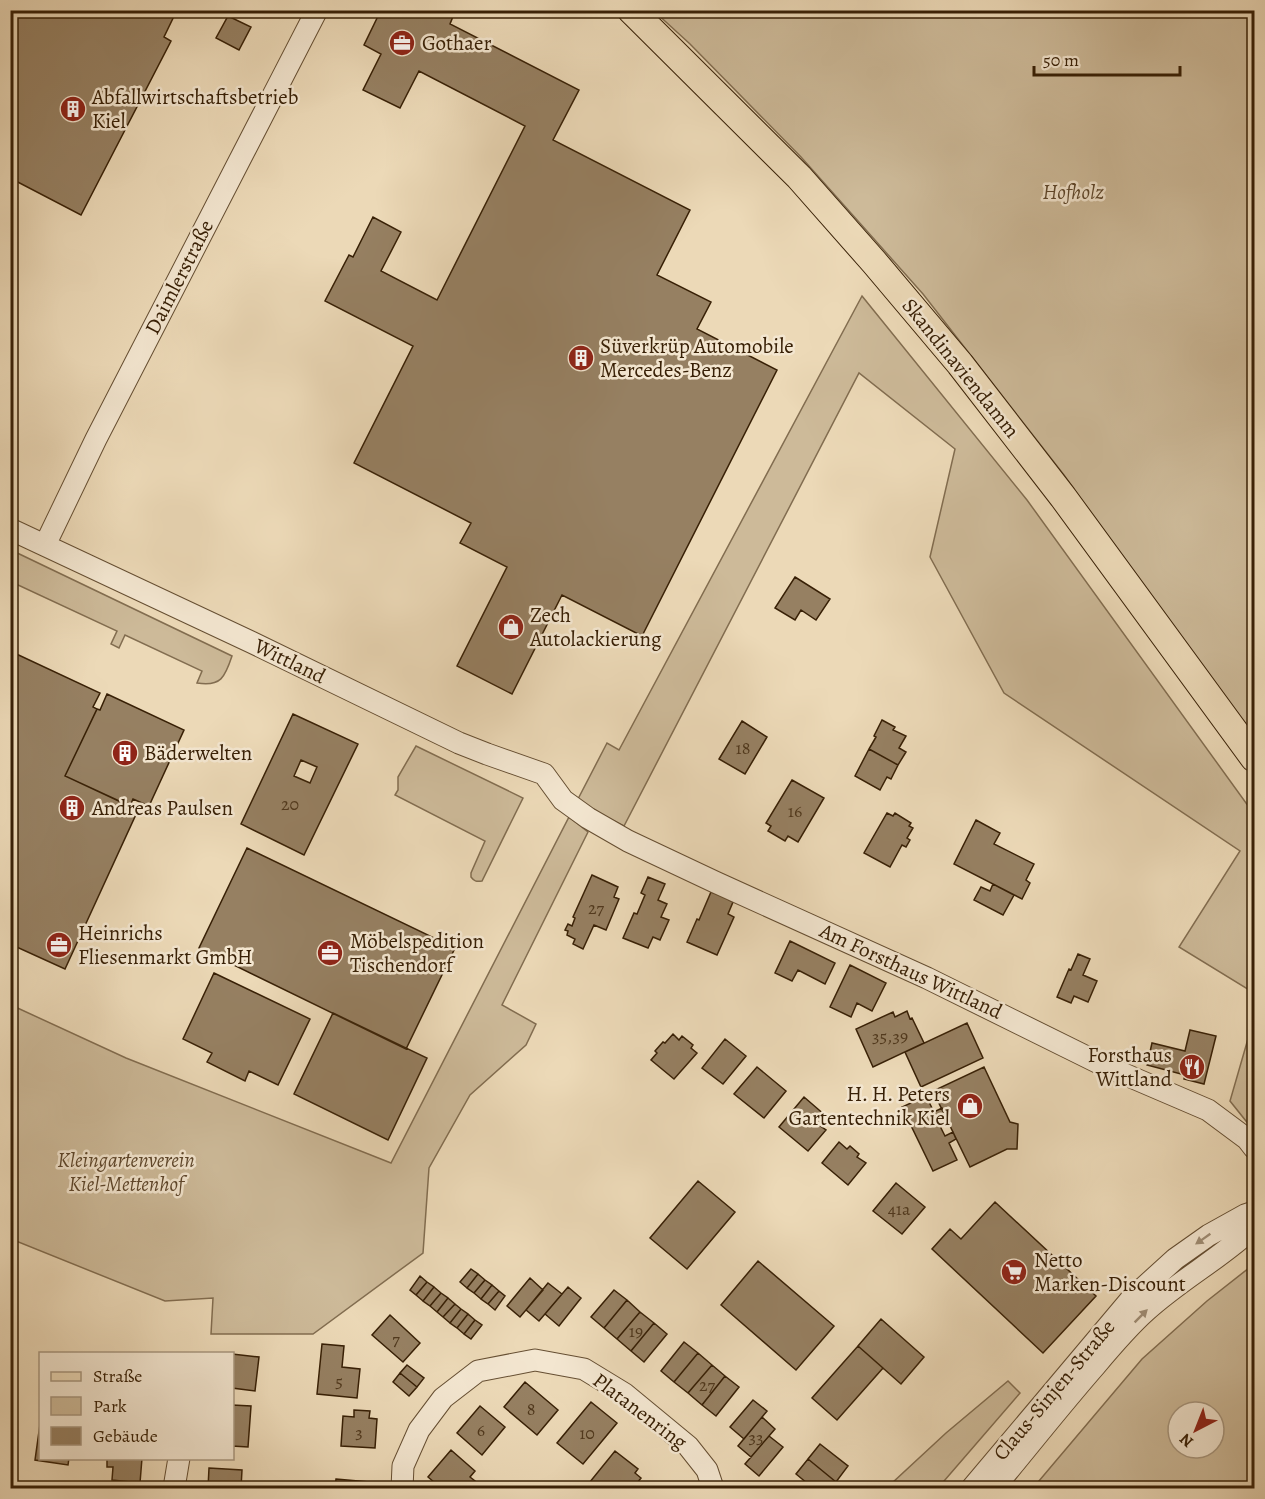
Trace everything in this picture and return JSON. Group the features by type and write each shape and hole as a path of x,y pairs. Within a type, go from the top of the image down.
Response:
{"main road":[{"name":"Skandinaviendamm","path":"631,10 799,177 960,364 1063,497 1254,758"}],"street":[{"name":"Daimlerstraße","path":"45,545 101,428 317,10"},
{"name":"Wittland","path":"10,529 459,743 544,774 562,800"},
{"name":"Am Forsthaus Wittland","path":"562,800 588,818 638,845 715,882 938,983 1103,1065 1208,1110 1247,1139 1254,1148"},
{"name":"Claus-Sinjen-Straße","path":"972,1488 1131,1299 1175,1259 1201,1241 1254,1212"},
{"name":"Claus-Sinjen-Straße","path":"994,1488 1064,1401 1145,1312 1254,1227"},
{"name":"Platanenring","path":"402,1488 403,1466 419,1430 442,1398 478,1371 535,1360 584,1369 625,1394 688,1446 707,1470 713,1488"},
{"path":"174,1488 179,1460"}],"green space":[{"name":"Hofholz","path":"654,11 1254,11 1254,746 1064,475 923,294 801,157 690,44"},
{"path":"862,296 1027,500 1254,814 1254,993 1179,947 1240,851 1004,693 930,557 955,449 859,373 624,826 596,812 578,799 607,743 619,750"},
{"path":"11,550 232,656 227,670 217,682 197,683 202,671 125,635 119,648 111,644 117,631 16,584 11,594"},
{"path":"416,746 523,798 482,881 474,880 471,873 485,841 395,795 398,790 398,777"},
{"name":"Kleingartenverein Kiel-Mettenhof","path":"569,817 588,832 502,1005 536,1024 526,1045 470,1095 429,1168 423,1253 313,1334 211,1334 213,1298 165,1301 11,1239 11,1005 126,1058 391,1163"},
{"path":"1254,1018 1254,1131 1230,1101"},
{"path":"1254,1264 1254,1488 1033,1488 1142,1359 1207,1301"},
{"path":"1008,1381 1020,1393 938,1488 896,1488 891,1484 946,1433"}],"building":[{"name":"Abfallwirtschaftsbetrieb Kiel","path":"10,10 177,10 164,37 171,41 81,215 10,178"},
{"name":"Süverkrüp Automobile Mercedes-Benz","path":"381,10 447,10 454,14 450,24 579,90 553,140 690,210 657,275 711,302 697,329 777,370 642,636 562,595 512,694 457,666 507,567 460,543 471,523 354,463 413,346 325,301 349,255 353,257 373,217 401,232 381,271 437,300 525,126 419,71 400,108 363,90 381,54 364,45"},
{"path":"228,16 251,27 239,50 216,38"},
{"path":"795,577 830,599 816,620 801,610 795,620 775,608"},
{"name":"Andreas Paulsen","path":"10,651 100,693 93,707 97,709 65,776 138,810 65,969 10,944"},
{"name":"Bäderwelten","path":"107,694 184,730 149,806 133,799 130,806 65,776 97,709 100,710"},
{"path":"293,714 358,744 304,855 241,824","holes":["301,760 317,767 310,783 294,776"]},
{"path":"882,720 895,727 893,730 906,736 899,748 906,752 898,765 869,749"},
{"path":"742,721 767,737 745,774 719,759"},
{"path":"869,749 898,765 891,779 887,777 880,790 855,776"},
{"path":"792,780 824,798 798,842 788,836 785,841 768,831 771,826 766,823"},
{"path":"887,813 893,816 895,813 911,823 909,826 913,828 907,838 910,840 906,847 902,845 890,867 864,853"},
{"path":"976,820 1000,833 994,844 1034,864 1026,880 1030,883 1022,899 954,864"},
{"name":"Möbelspedition Tischendorf","path":"247,848 455,948 406,1049 199,948"},
{"path":"592,875 618,887 614,897 619,899 606,930 594,925 583,949 573,944 575,939 567,935 568,931 565,930 568,924 572,926 575,918 573,917"},
{"path":"648,877 665,884 658,900 667,904 661,917 669,920 660,940 653,937 648,948 623,938 645,895 641,893"},
{"path":"993,884 1014,895 1003,915 974,900 981,887 990,891"},
{"path":"711,892 730,898 729,900 733,902 728,914 734,917 717,955 687,942"},
{"path":"790,941 835,963 825,984 798,970 792,981 775,973"},
{"path":"1078,954 1090,959 1083,975 1097,981 1088,1002 1074,996 1071,1003 1057,997"},
{"path":"850,965 886,983 872,1011 857,1003 851,1017 830,1007"},
{"path":"214,973 310,1019 278,1085 249,1071 245,1081 207,1062 212,1053 183,1039"},
{"path":"907,1011 924,1043 873,1067 856,1029 893,1012 895,1017"},
{"path":"333,1013 427,1058 388,1140 294,1094"},
{"path":"967,1023 983,1058 921,1087 905,1052"},
{"path":"1190,1030 1216,1036 1204,1084 1184,1079 1185,1075 1147,1065 1152,1043 1185,1051"},
{"path":"673,1034 679,1040 682,1036 693,1045 691,1048 697,1053 674,1079 651,1060 657,1053 655,1051"},
{"path":"725,1039 746,1056 723,1084 702,1068"},
{"path":"757,1067 786,1091 764,1118 734,1094"},
{"path":"984,1067 1010,1122 1018,1124 1017,1149 1007,1149 970,1167 933,1091"},
{"path":"926,1096 934,1112 942,1108 945,1116 937,1120 945,1136 953,1132 956,1139 949,1143 957,1160 933,1171 902,1107"},
{"path":"804,1097 826,1116 819,1125 826,1130 808,1151 779,1127"},
{"path":"839,1142 847,1149 850,1146 859,1154 857,1157 866,1163 848,1185 822,1163"},
{"path":"698,1181 735,1212 687,1269 650,1238"},
{"path":"896,1183 925,1207 902,1234 873,1211"},
{"name":"Netto Marken-Discount","path":"995,1202 1096,1296 1043,1353 932,1249 950,1229 961,1239"},
{"path":"758,1261 834,1326 796,1370 721,1305"},
{"path":"471,1269 478,1274 467,1288 460,1282"},
{"path":"478,1274 485,1280 474,1293 467,1288"},
{"path":"420,1276 427,1282 416,1295 410,1290"},
{"path":"530,1278 543,1290 520,1317 507,1306"},
{"path":"485,1280 492,1285 481,1299 474,1293"},
{"path":"427,1282 434,1287 423,1301 416,1295"},
{"path":"548,1283 562,1294 539,1321 526,1310"},
{"path":"492,1285 499,1291 488,1304 481,1299"},
{"path":"434,1287 441,1293 430,1306 423,1301"},
{"path":"568,1287 581,1298 559,1326 545,1314"},
{"path":"614,1290 627,1300 604,1328 591,1317"},
{"path":"499,1291 505,1296 495,1310 488,1304"},
{"path":"441,1293 448,1298 437,1312 430,1306"},
{"path":"448,1298 455,1304 443,1317 437,1312"},
{"path":"627,1300 640,1312 617,1339 604,1328"},
{"path":"455,1304 461,1309 450,1323 443,1317"},
{"path":"461,1309 468,1314 457,1328 450,1323"},
{"path":"640,1312 654,1323 631,1351 617,1339"},
{"path":"468,1314 475,1320 464,1334 457,1328"},
{"path":"390,1315 420,1343 403,1362 372,1335"},
{"path":"881,1319 924,1357 901,1384 858,1346"},
{"path":"475,1320 482,1325 471,1339 464,1334"},
{"path":"654,1323 667,1334 644,1362 631,1351"},
{"path":"684,1342 698,1353 674,1382 661,1371"},
{"path":"322,1344 344,1346 342,1367 360,1369 357,1398 317,1394"},
{"path":"858,1346 883,1368 837,1420 812,1398"},
{"path":"698,1353 712,1365 688,1393 674,1382"},
{"path":"234,1354 259,1357 255,1391 234,1388"},
{"path":"407,1365 424,1378 417,1387 400,1373"},
{"path":"712,1365 725,1376 702,1405 688,1393"},
{"path":"400,1373 417,1387 409,1396 393,1382"},
{"path":"725,1376 739,1387 716,1416 702,1405"},
{"path":"525,1382 558,1410 537,1435 504,1407"},
{"path":"753,1400 767,1411 744,1439 730,1427"},
{"path":"591,1402 617,1423 583,1464 557,1443"},
{"path":"234,1405 251,1406 248,1447 234,1446"},
{"path":"480,1406 505,1427 482,1455 457,1433"},
{"path":"354,1410 370,1411 369,1418 377,1419 375,1448 341,1446 343,1416 354,1417"},
{"path":"762,1417 775,1429 751,1457 738,1446"},
{"path":"39,1431 39,1460 69,1460 68,1465 35,1460"},
{"path":"769,1436 783,1447 759,1476 745,1464"},
{"path":"820,1444 848,1466 836,1482 808,1459"},
{"path":"451,1450 475,1471 470,1477 484,1488 441,1488 428,1477"},
{"path":"615,1451 638,1469 635,1473 641,1478 633,1488 585,1488"},
{"path":"808,1459 836,1482 830,1488 813,1488 796,1474"},
{"path":"107,1460 142,1460 140,1483 112,1480 113,1467 107,1467"},
{"path":"209,1468 242,1470 241,1488 208,1488"},
{"path":"336,1479 369,1482 369,1488 335,1488"}],"place":[{"name":"Gothaer","path":"402,43"},
{"name":"Abfallwirtschaftsbetrieb Kiel","path":"73,109"},
{"name":"Süverkrüp Automobile Mercedes-Benz","path":"581,358"},
{"name":"Zech Autolackierung","path":"511,627"},
{"name":"Bäderwelten","path":"125,753"},
{"name":"Andreas Paulsen","path":"72,808"},
{"name":"Heinrichs Fliesenmarkt GmbH","path":"59,945"},
{"name":"Möbelspedition Tischendorf","path":"330,953"},
{"name":"Forsthaus Wittland","path":"1192,1067"},
{"name":"H. H. Peters Gartentechnik Kiel","path":"970,1106"},
{"name":"Netto Marken-Discount","path":"1014,1272"}]}
